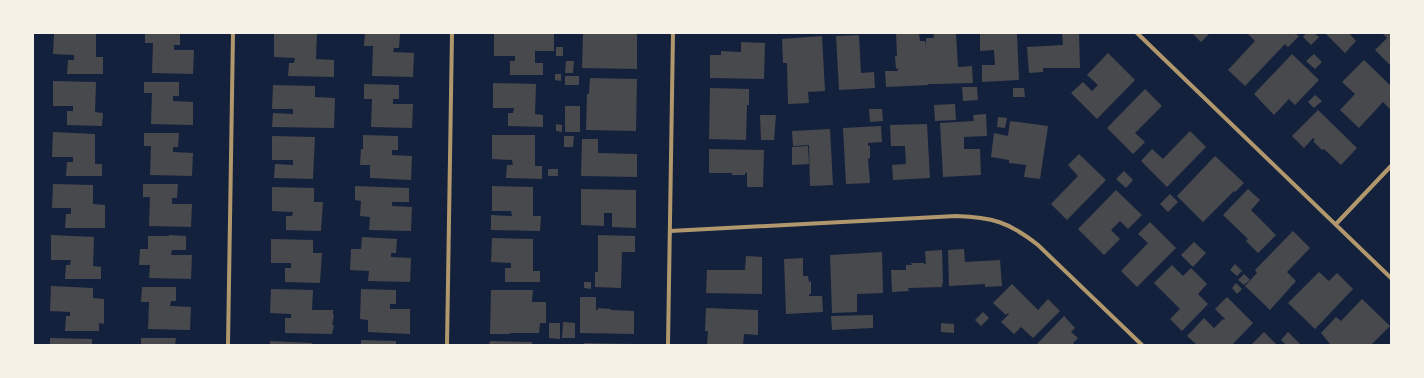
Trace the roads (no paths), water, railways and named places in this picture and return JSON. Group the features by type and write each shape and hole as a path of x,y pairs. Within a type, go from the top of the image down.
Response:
{"street":[{"path":"228,345 233,33"},
{"path":"447,345 452,33"},
{"path":"668,345 673,33"},
{"path":"1137,33 1391,278"},
{"path":"1336,224 1391,166"},
{"path":"670,231 956,216 994,220 1009,225 1038,245 1142,345"}]}
